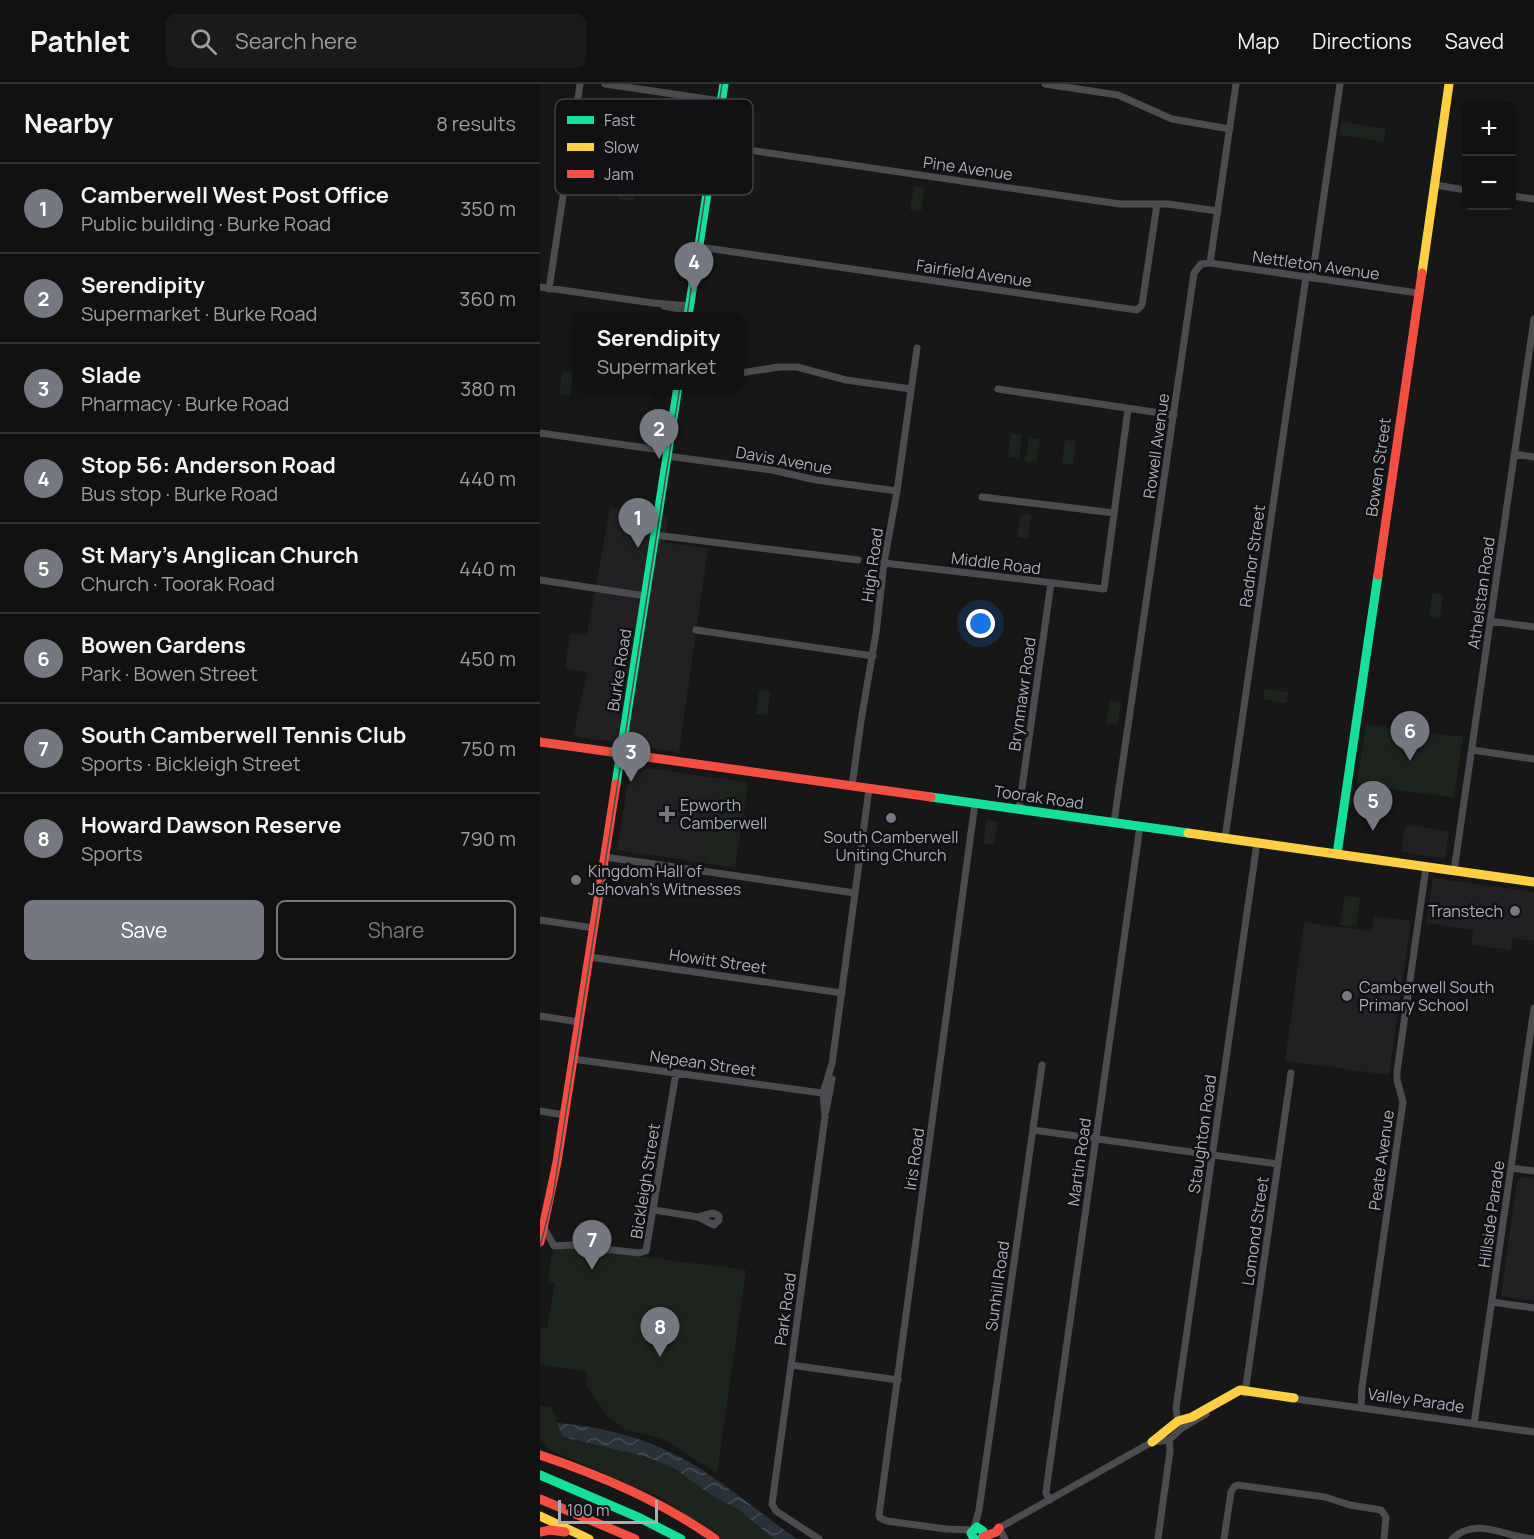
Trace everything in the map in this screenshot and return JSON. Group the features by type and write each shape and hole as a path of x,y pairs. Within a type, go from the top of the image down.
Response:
{"main road":[{"path":"721,99 724,84"},
{"name":"Bowen Street","path":"1337,854 1449,84"},
{"path":"689,311 707,195"},
{"name":"Burke Road","path":"540,1242 554,1181 677,390"},
{"name":"Toorak Road","path":"540,742 1534,882"},
{"path":"1152,1442 1192,1417 1245,1391"},
{"name":"Valley Parade","path":"1245,1391 1294,1398"},
{"path":"540,1450 654,1501 715,1539"},
{"path":"540,1455 571,1465"},
{"path":"540,1475 618,1508 681,1539"},
{"path":"540,1499 635,1539"},
{"path":"540,1516 589,1539"},
{"path":"953,1534 976,1534 999,1528"},
{"path":"540,1532 556,1530 578,1534"}],"street":[{"path":"578,99 580,84"},
{"path":"605,84 714,99"},
{"path":"1045,84 1118,95 1176,121 1230,129"},
{"path":"1210,263 1236,84"},
{"name":"Radnor Street","path":"1225,838 1340,84"},
{"name":"Pine Avenue","path":"753,151 1120,204 1157,204 1218,211"},
{"path":"1434,185 1462,189"},
{"path":"549,289 563,195"},
{"path":"1516,197 1534,199"},
{"name":"Fairfield Avenue","path":"699,247 1137,310 1142,305 1157,204"},
{"name":"Nettleton Avenue","path":"1210,263 1418,293"},
{"name":"Rowell Avenue","path":"1114,822 1194,273 1201,264 1210,263"},
{"path":"540,287 653,303 689,311"},
{"name":"Athelstan Road","path":"1454,871 1534,319"},
{"name":"High Road","path":"852,786 917,348"},
{"path":"744,371 798,367 846,380 911,389"},
{"path":"998,389 1174,415"},
{"path":"982,497 1114,513 1128,408"},
{"name":"Davis Avenue","path":"540,433 772,470 816,480 897,491"},
{"path":"1514,454 1534,457"},
{"name":"Middle Road","path":"884,563 1104,590 1114,513"},
{"path":"655,535 858,560"},
{"path":"540,580 646,596"},
{"name":"Brynmawr Road","path":"1019,809 1051,583"},
{"path":"1490,621 1534,627"},
{"path":"696,630 873,656"},
{"path":"1472,750 1534,759"},
{"name":"Park Road","path":"819,1539 776,1511 772,1504 825,1117 829,1103 826,1093 832,1079 832,1064 869,789"},
{"name":"Iris Road","path":"953,1534 887,1521 880,1518 879,1511 975,803"},
{"name":"Martin Road","path":"1050,1500 1046,1493 1047,1484 1140,826"},
{"name":"Staughton Road","path":"1180,1424 1176,1408 1257,843"},
{"path":"605,857 855,893"},
{"name":"Peate Avenue","path":"1359,1407 1403,1102 1397,1072 1426,867"},
{"path":"540,920 594,928"},
{"name":"Howitt Street","path":"590,957 842,993"},
{"name":"Hillside Parade","path":"1474,1424 1534,1008"},
{"path":"540,1016 579,1022"},
{"name":"Nepean Street","path":"573,1059 826,1093"},
{"name":"Sunhill Road","path":"976,1534 1042,1065"},
{"name":"Bickleigh Street","path":"544,1228 554,1246 645,1252 649,1243 676,1072"},
{"name":"Lomond Street","path":"1245,1391 1291,1073"},
{"path":"540,1111 564,1115"},
{"path":"1033,1130 1278,1164"},
{"path":"1511,1168 1534,1172"},
{"path":"654,1210 698,1216"},
{"path":"1492,1302 1534,1308"},
{"path":"791,1365 898,1380"},
{"name":"Valley Parade","path":"1294,1398 1534,1432"},
{"path":"1158,1539 1170,1451 1169,1440 1180,1424"},
{"path":"1005,1539 999,1528 1152,1442 1169,1440"},
{"path":"1224,1539 1231,1492 1234,1487 1242,1485 1325,1497 1350,1505 1382,1510 1386,1517 1384,1539"},
{"path":"1452,1539 1463,1530 1479,1527 1534,1539"},
{"path":"953,1534 976,1534"}],"shaded area":[{"path":"1341,122 1386,129 1384,142 1340,135"},
{"path":"914,186 925,188 921,211 910,210"},
{"path":"619,195 634,195 633,201 618,199"},
{"path":"562,371 573,372 570,396 559,394"},
{"path":"1011,433 1022,435 1019,458 1008,457"},
{"path":"1029,438 1040,439 1036,463 1025,461"},
{"path":"1065,440 1076,441 1073,465 1062,464"},
{"path":"610,508 668,516 665,543 708,548 679,752 573,736 587,672 565,668 570,633 587,635"},
{"path":"1021,514 1031,515 1028,539 1017,537"},
{"path":"1432,593 1443,595 1440,619 1429,617"},
{"path":"1265,689 1288,692 1287,703 1263,699"},
{"path":"759,690 770,692 767,715 756,714"},
{"path":"1110,700 1121,702 1118,725 1106,723"},
{"path":"1366,724 1463,737 1454,798 1357,784"},
{"name":"Epworth Camberwell","path":"634,766 717,778 704,863 617,850 630,769"},
{"path":"717,778 748,782 735,868 704,863"},
{"path":"987,820 998,822 994,845 983,844"},
{"path":"1405,825 1449,831 1445,859 1401,852"},
{"path":"1433,878 1534,892 1534,941 1513,938 1511,950 1471,945 1473,930 1426,923"},
{"path":"1345,896 1360,898 1356,927 1340,925"},
{"name":"Camberwell South Primary School","path":"1374,916 1411,921 1389,1075 1285,1061 1304,922 1371,931"},
{"path":"1521,1177 1534,1179 1534,1301 1501,1296 1517,1180"},
{"path":"555,1248 746,1270 717,1473 663,1439 624,1429 607,1416 586,1384 587,1372 540,1364 541,1328 547,1328 555,1283 548,1281 551,1257"},
{"path":"540,1406 551,1407 563,1437 647,1457 675,1469 714,1497 738,1509 774,1539 721,1539 661,1498 550,1450 540,1439"}],"water":[{"path":"557,1423 616,1433 672,1453 721,1482 797,1539 774,1539 738,1509 714,1497 675,1469 647,1457 563,1437"}],"tram line":[{"path":"720,99 722,84"},
{"path":"688,312 705,195"},
{"path":"540,1247 553,1196 679,390"}],"traffic: fast":[{"path":"722,99 724,84"},
{"path":"689,312 707,195"},
{"path":"616,784 677,390"},
{"path":"1337,854 1378,575"},
{"path":"931,797 1188,833"},
{"path":"540,1475 640,1518 681,1539"},
{"path":"974,1539 971,1533 977,1527 983,1531 984,1535 981,1539"}],"traffic: slow":[{"path":"1422,273 1449,84"},
{"path":"1188,833 1534,882"},
{"path":"1152,1442 1178,1421 1192,1417 1240,1390 1294,1398"},
{"path":"540,1516 589,1539"}],"traffic: jam":[{"path":"1378,575 1422,273"},
{"path":"540,742 931,797"},
{"path":"540,1242 557,1162 616,784"},
{"path":"540,1455 652,1501 715,1539"},
{"path":"540,1499 635,1539"},
{"path":"983,1537 996,1532 999,1528"},
{"path":"540,1532 550,1530 565,1532"}],"place":[{"name":"Stop 56: Anderson Road","path":"694,292"},
{"name":"Serendipity","path":"659,459"},
{"name":"Camberwell West Post Office","path":"638,548"},
{"name":"Bowen Gardens","path":"1410,761"},
{"name":"Slade","path":"631,782"},
{"name":"Epworth Camberwell","path":"667,814"},
{"name":"South Camberwell Uniting Church","path":"891,818"},
{"name":"St Mary's Anglican Church","path":"1373,831"},
{"name":"Kingdom Hall of Jehovah's Witnesses","path":"576,880"},
{"name":"Transtech","path":"1515,911"},
{"name":"Camberwell South Primary School","path":"1347,996"},
{"name":"South Camberwell Tennis Club","path":"592,1270"},
{"name":"Howard Dawson Reserve","path":"660,1357"}]}
